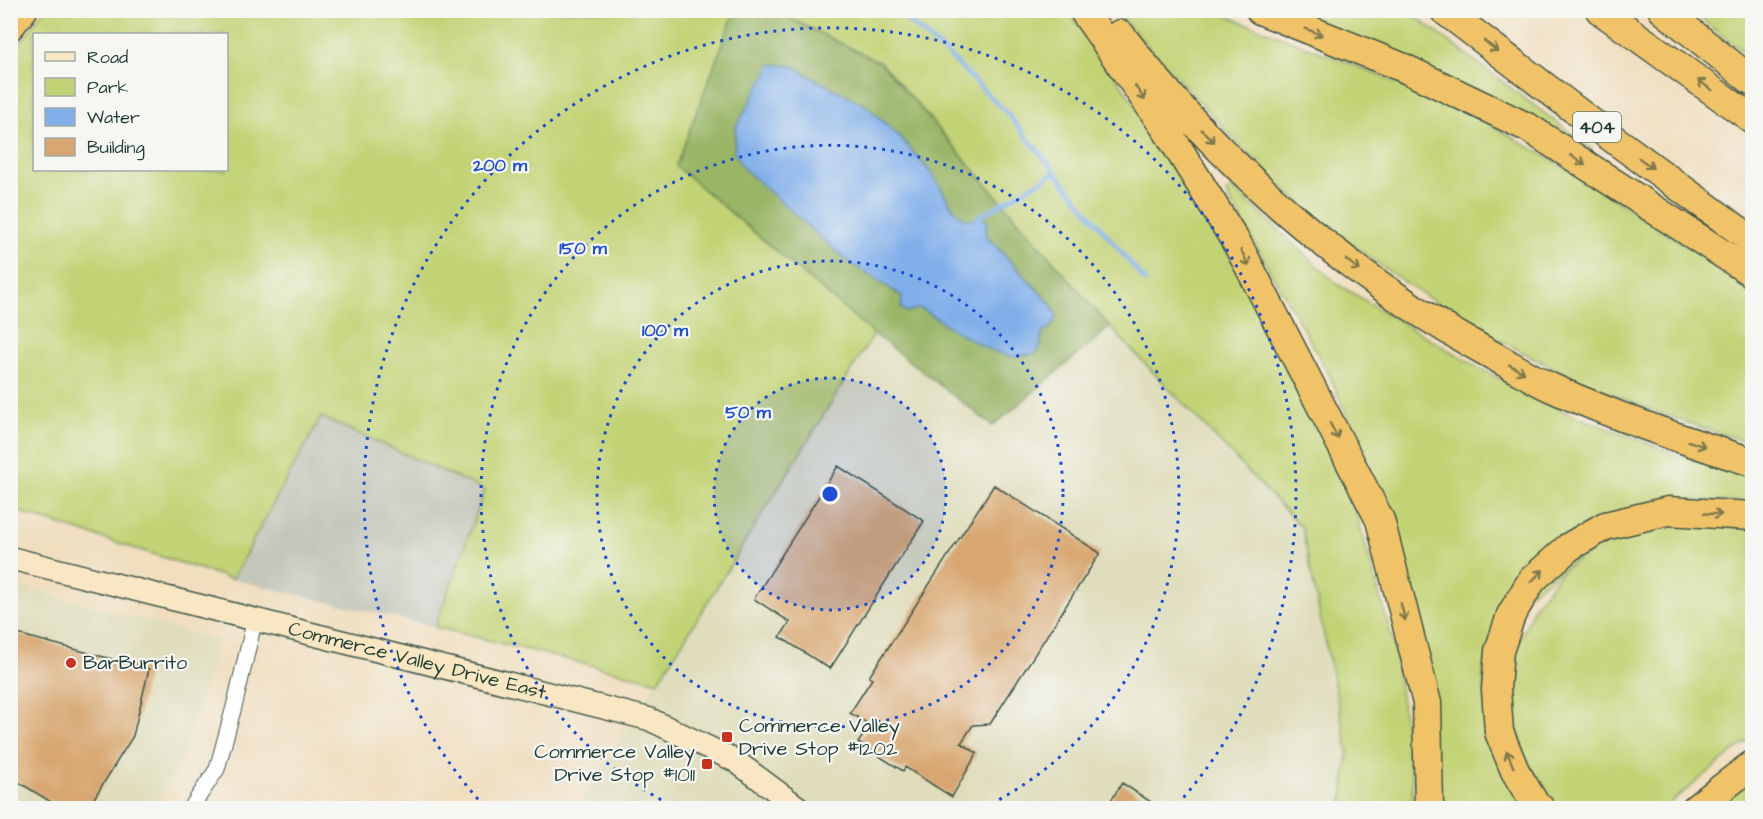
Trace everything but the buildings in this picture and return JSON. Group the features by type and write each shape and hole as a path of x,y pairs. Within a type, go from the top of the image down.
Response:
{"highway":[{"path":"10,26 23,10"},
{"path":"1083,10 1168,132 1238,245 1380,520 1426,703 1429,808"},
{"path":"1102,10 1134,52 1200,128 1291,216 1363,273 1447,331 1551,387 1698,445 1752,462"},
{"path":"1260,10 1404,68 1529,128 1752,273"},
{"name":"404","path":"1444,10 1608,135 1752,240"},
{"path":"1600,10 1752,119"},
{"path":"1663,10 1752,81"},
{"path":"1540,808 1535,804 1515,771 1499,732 1496,689 1499,651 1511,615 1532,580 1569,548 1605,526 1668,511 1752,516"},
{"path":"1696,808 1752,765"}],"street":[{"name":"Commerce Valley Drive East","path":"12,556 649,719 734,760 799,808"},
{"path":"191,808 217,769 255,619"}],"shaded area":[{"path":"1110,327 1303,528 1348,751 1342,808 577,808 874,334 993,426"},
{"path":"321,417 485,490 435,627 232,579"},
{"path":"11,584 218,640 181,762 153,808 11,808"}],"green space":[{"path":"43,11 735,11 676,166 874,334 658,682 435,627 485,490 321,417 232,579 23,513 11,505 11,56"},
{"path":"735,11 775,11 881,63 1110,327 993,426 874,334 676,166","holes":["793,66 864,104 898,135 933,175 952,207 963,218 972,220 1051,304 1052,326 1043,332 1026,354 1010,357 985,347 847,261"]},
{"path":"775,11 1068,11 1124,88 1203,210 1295,370 1355,509 1394,646 1412,776 1413,808 1342,808 1348,751 1302,528 1110,327 882,63"},
{"path":"1117,11 1214,11 1354,65 1479,118 1573,172 1752,289 1752,443 1691,424 1573,377 1516,349 1407,284 1355,247 1276,181 1222,126"},
{"path":"1296,11 1408,11 1592,149 1586,157"},
{"path":"1691,11 1752,11 1752,59"},
{"path":"1233,188 1337,284 1477,367 1567,413 1684,457 1752,476 1752,502 1659,499 1500,615 1483,672 1488,732 1525,808 1438,808 1370,471 1330,376 1226,193"},
{"path":"1705,524 1752,529 1752,737 1664,808 1558,808 1524,757 1511,701 1515,652 1535,605 1563,570 1599,546 1650,527"},
{"path":"1752,777 1752,808 1714,808"}],"water":[{"path":"772,64 793,66 864,104 898,135 933,175 952,207 963,218 972,220 979,215 987,220 986,236 1051,304 1057,316 1052,326 1043,332 1039,351 1031,355 1008,356 973,341 920,308 907,312 901,308 902,296 847,261 743,168 734,151 736,127"}],"waterway":[{"path":"894,10 947,54 1006,112 1145,281"},
{"path":"977,218 1056,172"}],"place":[{"name":"BarBurrito","path":"71,663"},
{"name":"Commerce Valley Drive Stop #1202","path":"727,737"},
{"name":"Commerce Valley Drive Stop #1011","path":"707,764"}]}
